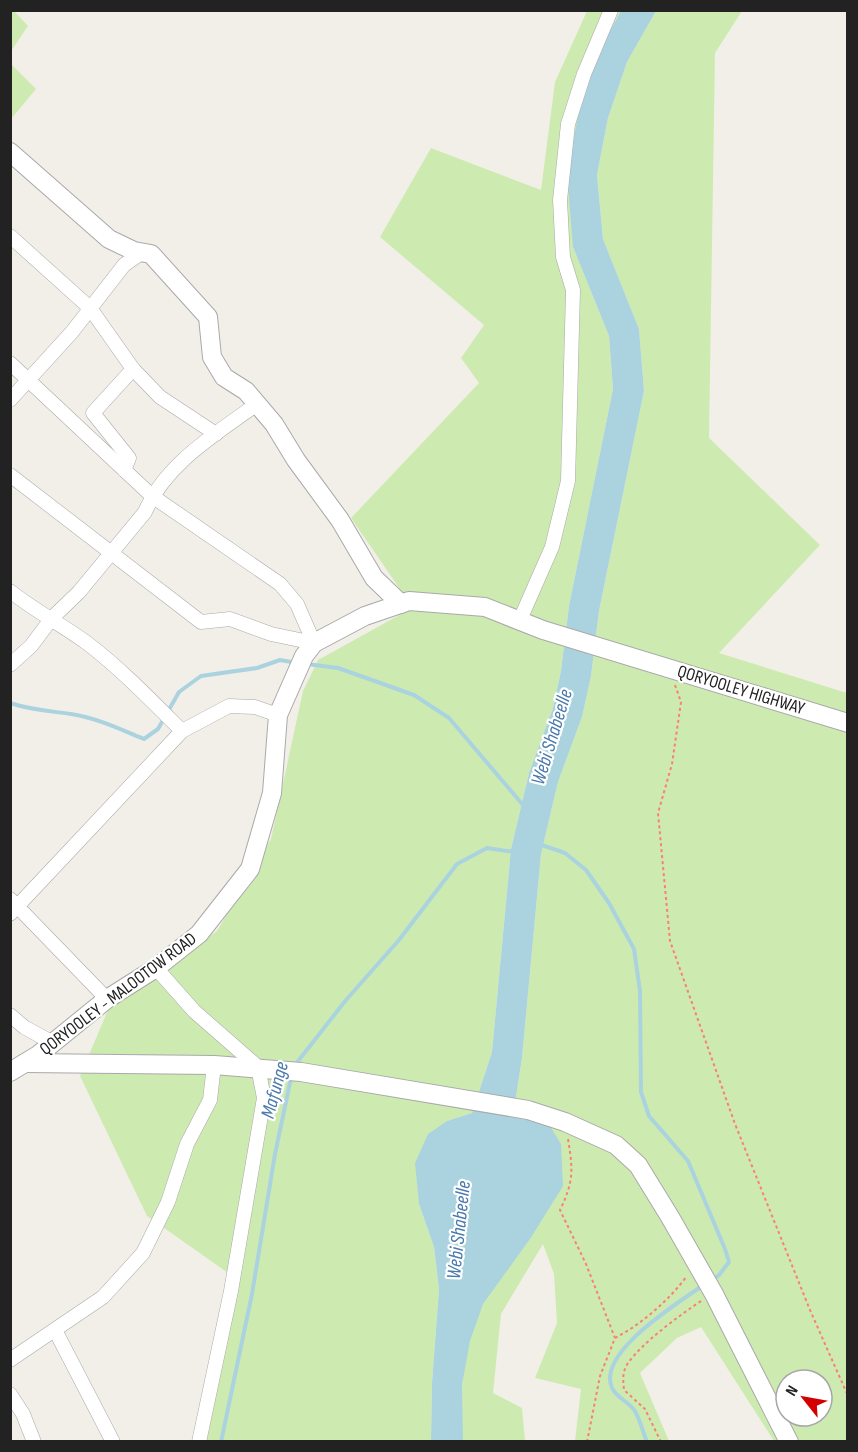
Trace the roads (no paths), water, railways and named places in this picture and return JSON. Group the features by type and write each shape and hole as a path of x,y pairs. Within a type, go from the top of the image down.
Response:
{"street":[{"path":"309,649 365,616 409,601 485,607 519,621 552,547 568,481 573,290 564,257 560,200 568,124 611,10"},
{"path":"10,152 109,239 151,254 208,316 212,357 224,376 246,391 257,404 340,520 374,578 401,604"},
{"path":"10,236 90,308 133,369 160,397 216,434"},
{"path":"10,400 29,381 124,265 141,252"},
{"path":"10,363 152,496 280,584 297,604 309,649"},
{"path":"124,470 129,458 93,413 133,369"},
{"path":"10,665 31,646 52,618 79,592 145,512 152,496 185,458 257,404"},
{"path":"10,474 85,530 110,554 201,622 230,620 309,649"},
{"path":"10,591 38,613 52,618 88,645 172,722"},
{"name":"QORYOOLEY HIGHWAY","path":"519,621 848,723"},
{"name":"QORYOOLEY - MALOOTOW ROAD","path":"17,1068 107,999 156,969 199,934 250,869 272,793 278,716 309,649"},
{"path":"107,999 13,907 172,722 229,706 255,707 278,716"},
{"path":"156,969 194,1011 258,1067 264,1098 231,1291 199,1442"},
{"path":"10,1015 24,1027 53,1042"},
{"path":"10,1360 102,1297 143,1253 168,1202 187,1144 210,1100 214,1065"},
{"path":"17,1068 214,1065 277,1068 528,1110 565,1122 616,1145 638,1165 713,1292 789,1442"},
{"path":"55,1330 113,1442"},
{"path":"10,1394 23,1414 34,1442"}],"water":[{"name":"Webi Shabeelle","path":"621,11 656,11 627,62 608,118 597,175 603,239 639,329 644,391 599,611 591,676 582,717 558,782 541,854 522,1058 513,1116 533,1119 550,1126 561,1144 563,1186 530,1239 483,1304 470,1341 462,1385 463,1441 431,1441 432,1383 439,1289 434,1247 419,1204 415,1163 428,1134 447,1121 472,1113 492,1052 511,849 529,773 553,708 561,671 569,606 613,389 609,336 573,247 567,174 579,111 599,50"}],"waterway":[{"path":"10,703 90,718 144,739 158,729 179,692 201,676 257,668 280,660 297,663"},
{"path":"307,664 338,668 414,695 449,718 523,805"},
{"path":"539,844 565,853 586,870 609,903 634,949 640,991 641,1092 649,1116 688,1161 725,1249 729,1262 711,1281"},
{"name":"Mafunge","path":"295,1065 346,1000 399,940 457,864 487,848 514,852"},
{"name":"Mafunge","path":"221,1442 252,1294 275,1154 291,1078"},
{"path":"647,1442 635,1411 612,1388 610,1374 616,1360 642,1330 702,1286"}]}
